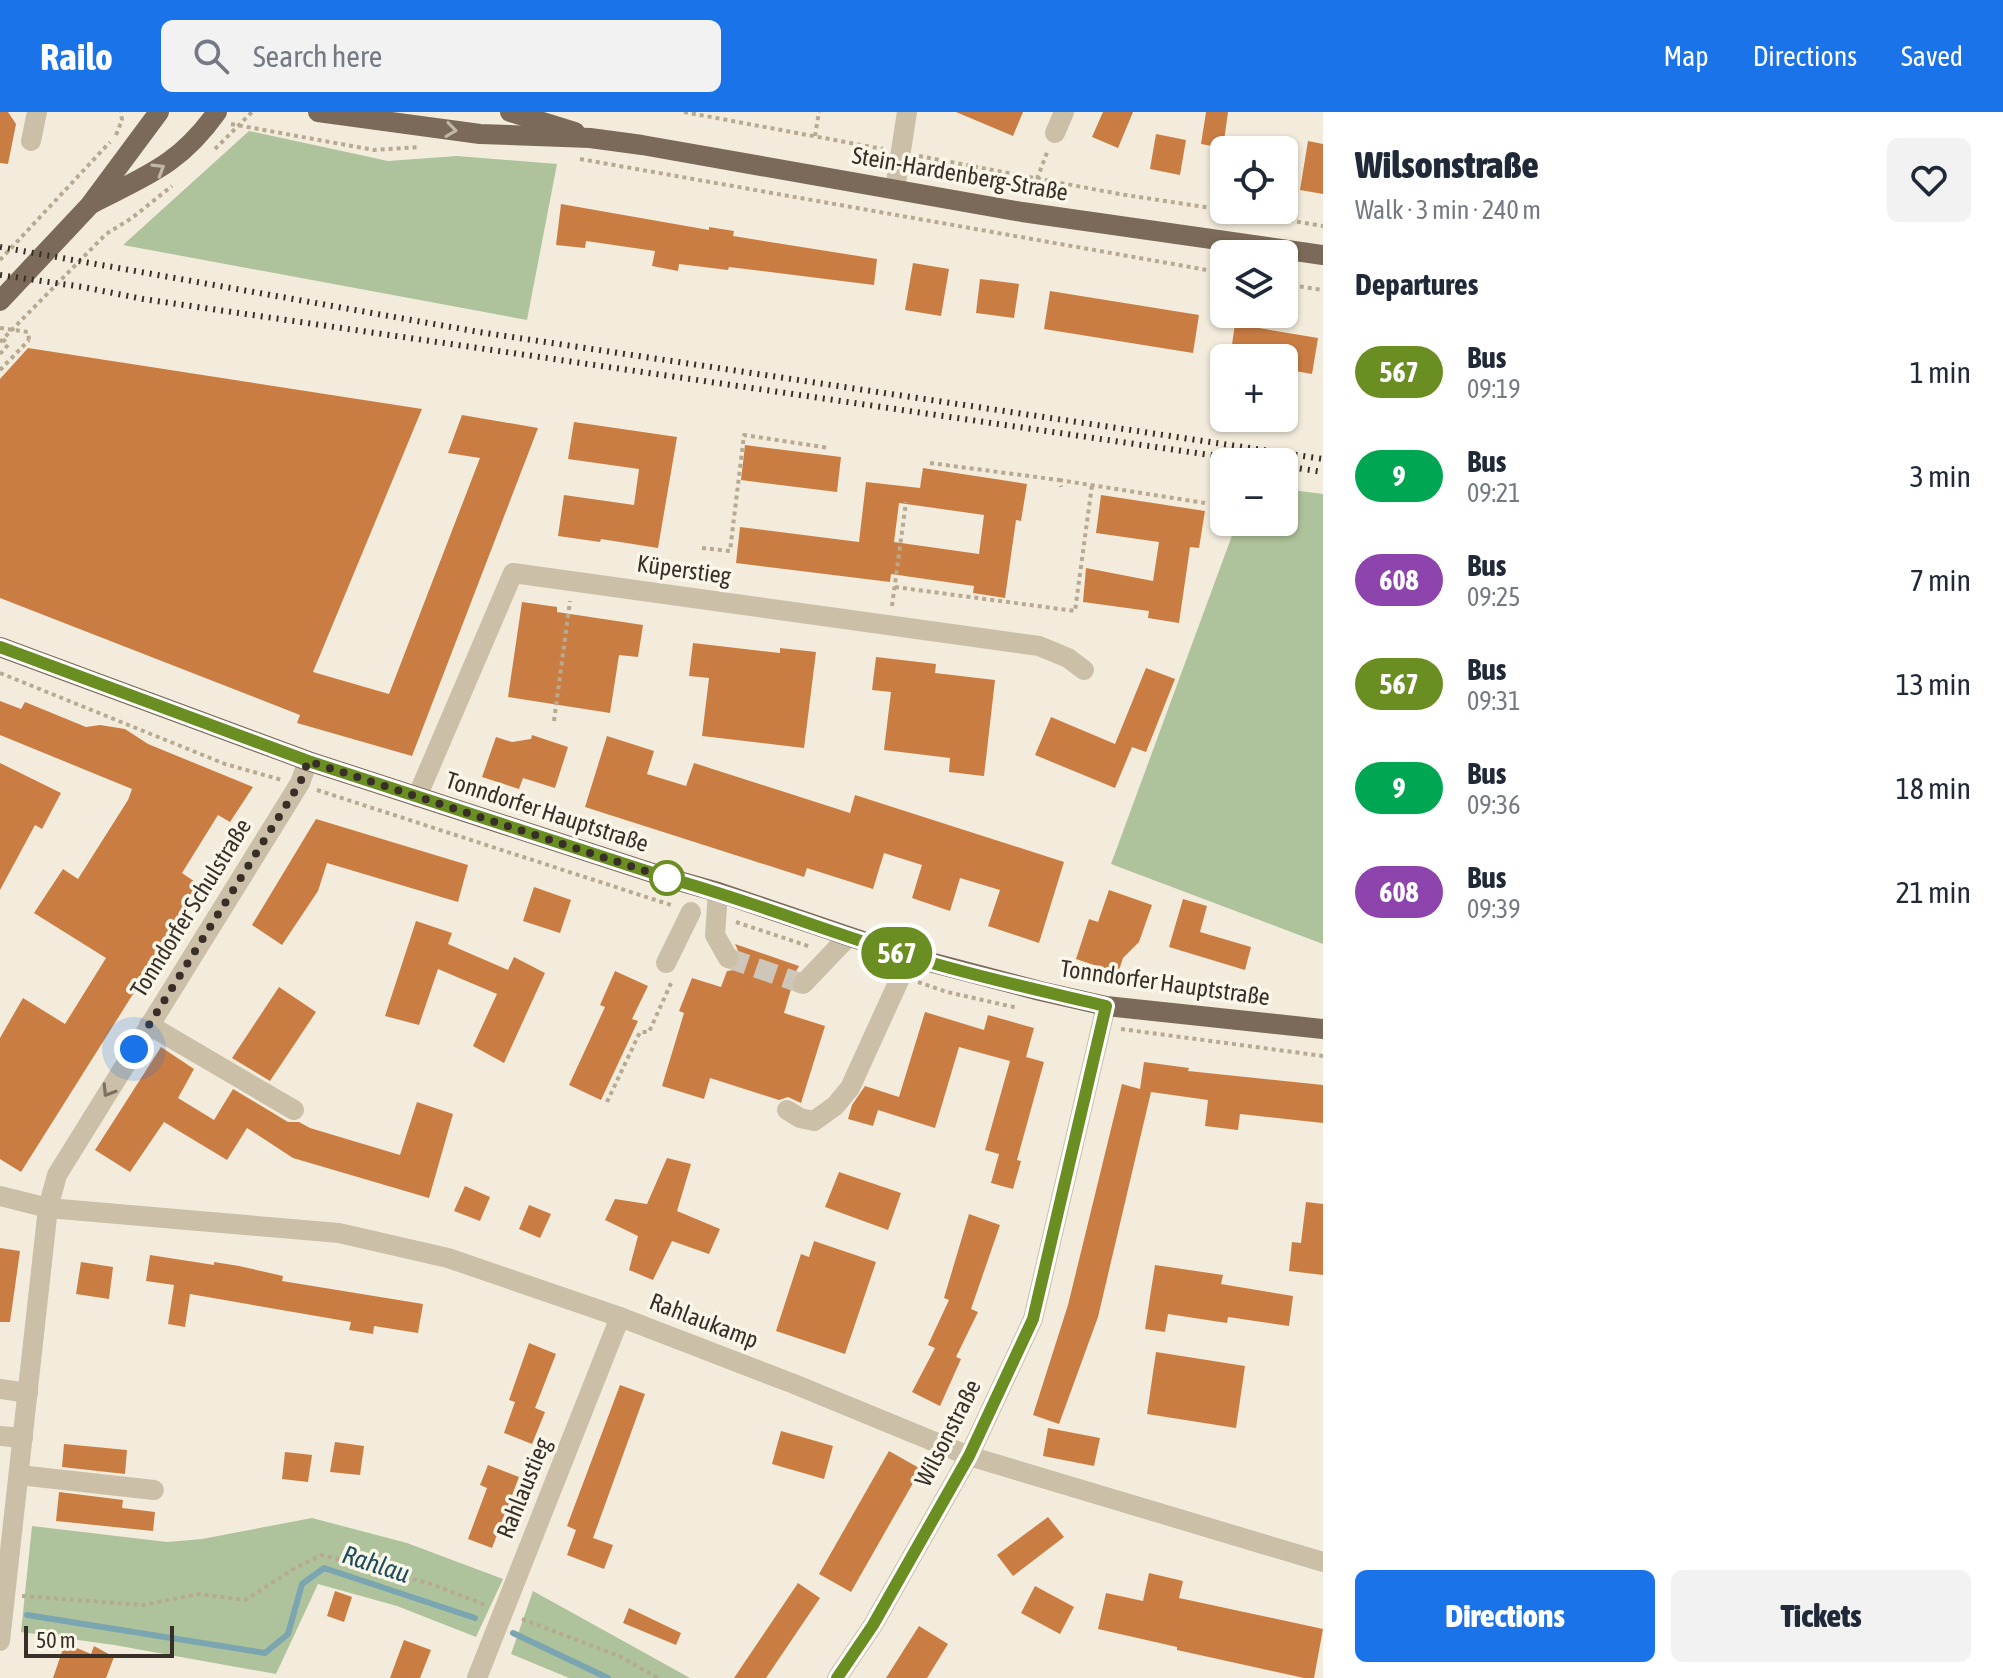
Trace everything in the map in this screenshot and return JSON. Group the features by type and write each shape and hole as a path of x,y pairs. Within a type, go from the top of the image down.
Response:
{"main road":[{"path":"0,301 90,205 159,112"},
{"path":"90,205 165,167 198,138 217,112"},
{"name":"Stein-Hardenberg-Straße","path":"318,112 480,134 590,138 1022,212 1323,255"},
{"name":"Stein-Hardenberg-Straße","path":"510,112 590,138"},
{"name":"Tonndorfer Hauptstraße","path":"0,647 308,761 907,956 1106,1006 1323,1029"}],"street":[{"path":"31,141 37,112"},
{"path":"895,189 907,112"},
{"path":"1055,133 1064,112"},
{"name":"Küperstieg","path":"417,797 513,573 1039,646 1068,658 1084,670"},
{"name":"Tonndorfer Schulstraße","path":"0,1641 48,1208 57,1175 300,783 308,761"},
{"path":"718,892 715,935 728,958"},
{"path":"670,971 691,912"},
{"path":"803,984 848,937"},
{"path":"787,1110 800,1118 814,1121 835,1106 850,1088 901,976 907,956"},
{"name":"Wilsonstraße","path":"837,1678 873,1625 969,1456 1033,1319 1106,1006"},
{"path":"149,1025 294,1110"},
{"name":"Rahlaukamp","path":"0,1196 48,1208 339,1233 448,1258 620,1317 969,1456 1323,1562"},
{"name":"Rahlaustieg","path":"477,1678 620,1317"},
{"path":"0,1389 28,1393"},
{"path":"0,1436 23,1438"},
{"path":"19,1475 154,1490"}],"path":[{"path":"0,260 115,137 122,120 121,112"},
{"path":"252,112 240,126 374,150 426,146"},
{"path":"684,112 1037,179 1210,208"},
{"path":"729,119 731,112"},
{"path":"815,136 819,112"},
{"path":"1037,179 1055,133"},
{"path":"575,158 1210,271"},
{"path":"1298,222 1323,226"},
{"path":"0,354 8,345 1,341 106,234"},
{"path":"1298,286 1323,290"},
{"path":"0,328 28,332 29,340 0,370"},
{"path":"702,548 730,551 744,435 829,448"},
{"path":"930,463 1205,503"},
{"path":"1059,480 1061,487"},
{"path":"895,587 1075,611 1092,485"},
{"path":"890,625 906,502"},
{"path":"554,721 572,581"},
{"path":"607,1102 640,1032 649,1032 670,971"},
{"path":"5,1595 143,1605 199,1594 245,1600 322,1555 431,1584 619,1656 658,1678"}],"green space":[{"path":"249,131 388,161 457,156 557,164 527,320 123,245"},
{"path":"1298,491 1323,494 1323,944 1111,864 1232,536 1298,536"},
{"path":"312,1518 407,1543 503,1579 476,1637 397,1606 318,1584 276,1674 21,1632 32,1526 167,1542 202,1539"},
{"path":"533,1591 690,1678 569,1678 511,1654"}],"building":[{"path":"0,112 8,112 16,124 8,164 0,163"},
{"path":"956,112 1023,112 1013,136"},
{"path":"1103,112 1133,112 1118,148 1092,137"},
{"path":"1206,112 1228,112 1225,136 1210,136 1210,146 1201,144"},
{"path":"1156,134 1186,140 1180,175 1150,169"},
{"path":"1308,141 1323,144 1323,194 1300,190"},
{"path":"561,204 709,230 709,227 734,231 733,236 877,259 874,285 729,267 728,270 679,264 678,271 652,266 655,251 586,241 585,248 556,245"},
{"path":"913,263 949,269 941,316 905,310"},
{"path":"980,279 1019,284 1014,318 976,313"},
{"path":"1050,291 1199,315 1193,353 1044,329"},
{"path":"1234,328 1259,328 1318,338 1312,374 1298,372 1298,344 1232,344"},
{"path":"28,348 422,409 313,672 389,694 480,458 448,453 462,415 538,428 412,756 297,723 300,715 0,598 0,379"},
{"path":"574,422 677,437 658,548 558,536 564,495 634,505 639,469 568,459"},
{"path":"745,445 841,457 837,492 741,480"},
{"path":"923,468 1027,484 1021,521 1016,520 1005,598 973,593 974,586 891,574 890,582 736,563 740,527 859,542 866,482 920,488","holes":["899,503 984,515 979,554 894,542"]},
{"path":"1101,495 1205,511 1199,548 1190,547 1179,623 1148,618 1149,611 1083,602 1086,568 1153,581 1159,542 1096,533"},
{"path":"522,602 557,607 557,612 643,625 638,657 619,655 610,713 508,697"},
{"path":"693,643 780,653 780,648 816,652 804,748 702,736 709,678 689,676"},
{"path":"876,657 936,664 935,673 995,680 984,776 949,772 950,758 884,750 891,692 872,690"},
{"path":"1146,668 1175,679 1146,752 1132,747 1115,788 1035,755 1051,717 1115,744"},
{"path":"0,701 21,709 25,702 86,727 100,725 125,729 148,744 253,787 230,822 218,815 182,873 201,886 21,1172 0,1159 0,1038 23,998 65,1024 106,958 34,913 63,869 78,879 132,789 0,735"},
{"path":"532,735 568,747 555,788 523,778 519,789 482,777 496,737 512,742 531,739"},
{"path":"607,736 654,751 647,774 686,786 694,763 850,813 855,795 1064,862 1039,943 988,926 1000,890 960,878 950,911 912,898 922,865 884,853 873,889 807,868 804,877 585,807"},
{"path":"0,763 61,793 42,829 35,825 0,890"},
{"path":"316,819 468,865 458,902 327,863 318,891 282,945 252,925"},
{"path":"534,887 571,900 560,933 523,921"},
{"path":"1109,890 1152,905 1139,942 1123,958 1118,973 1076,959 1089,919 1098,922"},
{"path":"1183,899 1207,906 1200,932 1251,947 1245,970 1169,947"},
{"path":"416,921 452,933 448,944 508,970 514,957 545,973 504,1063 473,1046 497,994 438,969 419,1025 385,1016"},
{"path":"735,944 799,966 791,980 784,1013 825,1026 801,1103 788,1097 779,1100 710,1078 704,1099 662,1086 684,1013 679,1011 692,978 721,987 727,971 734,970 740,964 741,957"},
{"path":"615,971 648,986 632,1019 638,1021 601,1100 569,1085 605,1007 600,1005"},
{"path":"279,987 316,1012 270,1081 232,1058"},
{"path":"925,1012 984,1030 988,1015 1034,1028 1026,1057 1044,1062 1017,1160 1021,1161 1013,1189 991,1183 999,1154 985,1150 1010,1061 959,1047 935,1128 878,1110 873,1126 848,1119 852,1105 865,1086 899,1097"},
{"path":"161,1047 194,1069 178,1098 214,1120 233,1089 288,1122 299,1122 400,1155 417,1102 453,1114 429,1198 293,1158 247,1128 227,1160 164,1122 130,1172 95,1150"},
{"path":"1144,1062 1189,1068 1188,1071 1323,1085 1323,1123 1240,1114 1238,1130 1205,1126 1208,1100 1151,1092 1098,1317 1059,1424 1033,1415 1068,1305 1122,1084 1140,1089"},
{"path":"667,1158 691,1164 677,1211 720,1229 709,1254 672,1241 653,1280 629,1270 638,1236 605,1220 615,1199 647,1204"},
{"path":"839,1172 901,1193 888,1230 825,1207"},
{"path":"465,1186 490,1197 480,1221 454,1211"},
{"path":"1306,1202 1323,1204 1323,1275 1289,1271 1292,1242 1301,1243"},
{"path":"529,1205 551,1214 540,1238 519,1229"},
{"path":"969,1214 1000,1225 971,1309 978,1312 956,1357 961,1359 940,1406 912,1392 935,1348 928,1345 949,1300 944,1298"},
{"path":"814,1241 876,1262 845,1354 776,1331 801,1254 809,1257"},
{"path":"0,1248 20,1251 10,1322 0,1322"},
{"path":"150,1255 239,1266 283,1276 282,1281 423,1304 418,1333 374,1326 373,1334 349,1330 351,1322 190,1294 185,1327 168,1324 174,1285 146,1281"},
{"path":"81,1262 113,1267 109,1299 76,1294"},
{"path":"1155,1265 1223,1275 1221,1284 1293,1296 1289,1326 1228,1317 1227,1323 1168,1314 1165,1332 1145,1329"},
{"path":"529,1343 556,1354 535,1408 545,1412 532,1444 504,1433 515,1402 509,1400"},
{"path":"1156,1352 1245,1366 1236,1428 1147,1414"},
{"path":"620,1385 645,1394 593,1538 613,1545 604,1569 567,1555 576,1530 567,1526"},
{"path":"1048,1428 1100,1438 1094,1466 1043,1456"},
{"path":"781,1431 833,1446 824,1479 772,1464"},
{"path":"335,1442 364,1446 360,1475 330,1472"},
{"path":"64,1444 127,1450 125,1474 62,1467"},
{"path":"889,1451 921,1469 851,1592 819,1574"},
{"path":"285,1452 312,1455 308,1482 282,1479"},
{"path":"488,1465 519,1477 492,1548 468,1539 487,1488 480,1485"},
{"path":"59,1492 123,1500 122,1508 155,1512 153,1531 56,1521"},
{"path":"1048,1517 1064,1537 1013,1576 997,1555"},
{"path":"1149,1573 1183,1581 1179,1598 1323,1629 1314,1678 1177,1650 1177,1647 1098,1629 1106,1593 1143,1601"},
{"path":"798,1583 820,1598 766,1678 734,1678"},
{"path":"1035,1586 1074,1607 1060,1634 1021,1613"},
{"path":"335,1591 352,1597 344,1622 327,1616"},
{"path":"629,1608 681,1633 676,1645 623,1623"},
{"path":"919,1626 948,1644 927,1678 886,1678"},
{"path":"404,1640 431,1650 420,1678 390,1678"},
{"path":"65,1643 91,1654 94,1646 114,1657 106,1678 53,1678"}],"waterway":[{"name":"Rahlau","path":"27,1615 265,1653 288,1634 302,1584 324,1568 475,1618"},
{"name":"Rahlau","path":"513,1633 608,1678"}],"tunnel":[{"path":"728,958 803,984"}],"railway":[{"path":"0,247 479,332 1323,459"},
{"path":"0,275 143,299 1210,455"},
{"path":"1298,468 1323,472"}],"bus line":[{"name":"567","path":"0,647 308,761 718,892 848,937 977,975 1106,1006 1033,1319 969,1456 873,1625 837,1678"}],"route":[{"path":"134,1049 300,783 308,761 667,878"}]}
